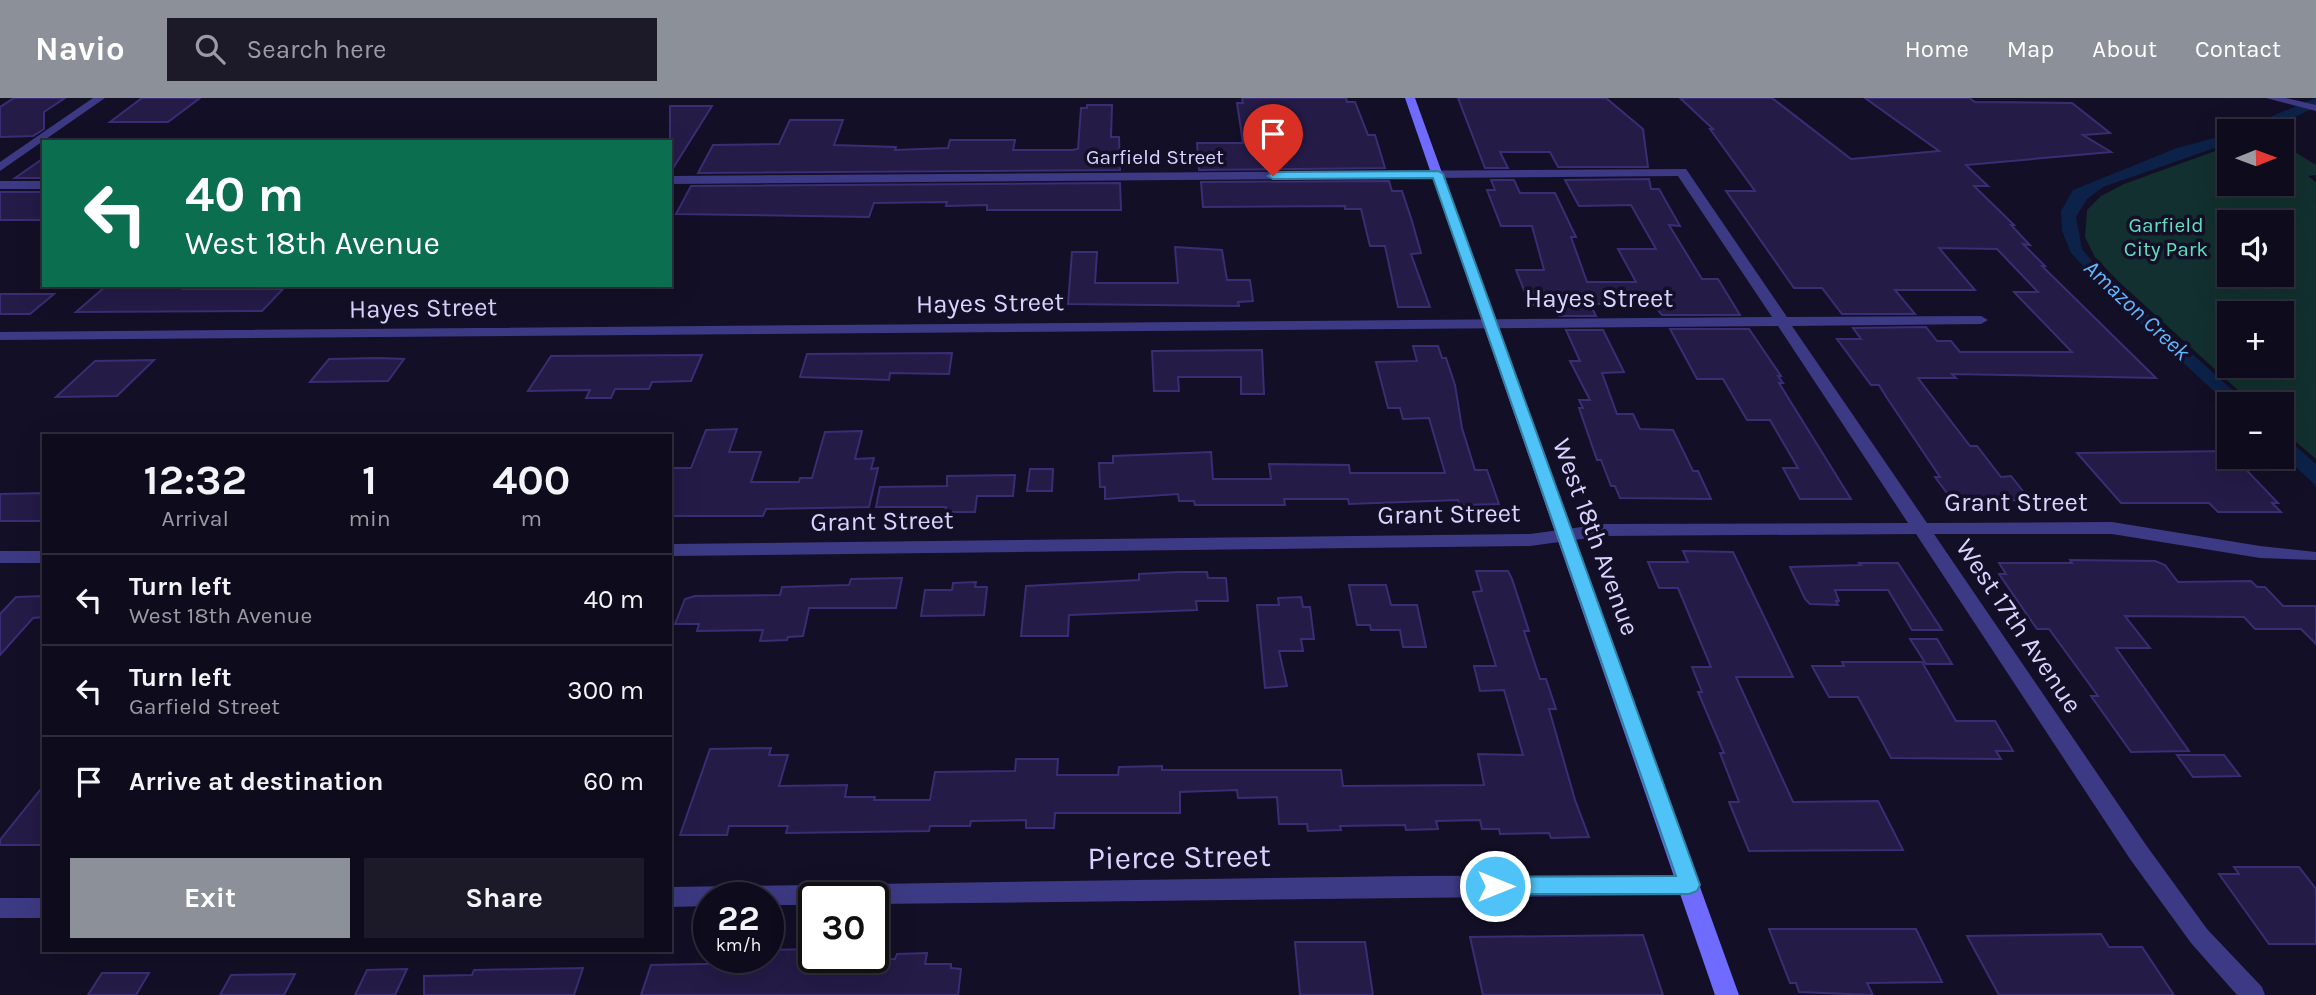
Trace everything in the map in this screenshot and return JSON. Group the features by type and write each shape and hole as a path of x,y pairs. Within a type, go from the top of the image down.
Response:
{"main road":[{"name":"West 18th Avenue","path":"1410,98 1727,995"}],"street":[{"path":"0,167 100,98"},
{"path":"2271,98 2316,108"},
{"name":"Garfield Street","path":"672,180 1682,172"},
{"name":"West 17th Avenue","path":"1682,172 2138,852 2199,936 2253,995"},
{"path":"0,185 42,185"},
{"name":"Hayes Street","path":"0,337 1981,320"},
{"name":"Grant Street","path":"672,550 1530,540 1604,530 1923,528 2129,529 2269,555 2310,556"},
{"path":"0,557 42,557"},
{"name":"Pierce Street","path":"672,897 1412,886 1689,885"},
{"path":"0,908 42,908"}],"green space":[{"name":"Garfield City Park","path":"2217,150 2217,196 2294,196 2294,151 2316,165 2316,175 2308,176 2316,182 2316,459 2294,440 2294,392 2240,392 2224,378 2294,378 2294,301 2217,301 2217,371 2118,281 2095,257 2085,237 2087,210 2101,196 2124,184"}],"water":[{"path":"2316,98 2316,107 2291,119 2265,119"},
{"name":"Amazon Creek","path":"2217,137 2217,147 2103,187 2087,199 2076,217 2082,249 2103,274 2235,392 2217,394 2117,302 2071,253 2062,231 2061,211 2073,190 2177,148"},
{"path":"2294,445 2316,464 2316,486 2294,465"}],"building":[{"path":"14,98 65,98 44,112 44,129 33,136 0,137 0,107"},
{"path":"142,98 200,98 168,122 110,122"},
{"path":"1242,98 1346,98 1347,102 1355,102 1368,135 1375,135 1385,168 1199,170 1197,143 1243,143 1237,103 1243,103"},
{"path":"1458,98 1606,98 1643,129 1648,167 1558,167 1550,152 1500,152 1508,168 1485,168"},
{"path":"1680,98 1772,98 1851,159 1939,151 1865,98 1969,98 1975,102 2072,103 2110,133 2083,135 2111,152 1966,165 1988,186 1974,186 2014,225 2011,225 2030,245 2023,244 2045,266 2042,266 2156,378 1952,374 1956,378 1918,378 1970,446 1977,446 2001,477 2011,476 2030,500 1953,501 1935,477 1940,477 1879,385 1871,385 1837,339 1861,339 1853,328 1926,327 1937,341 1951,341 1960,352 2072,352 2014,292 2038,292 1997,249 1939,248 1975,290 1895,290 1915,314 1842,314 1822,288 1794,288 1726,191 1755,191 1710,129 1713,129"},
{"path":"1087,105 1112,105 1111,137 1119,137 1120,170 698,173 713,145 779,144 790,120 843,120 834,145 896,147 895,150 948,148 950,140 1015,140 1013,150 1078,149 1081,108 1087,108"},
{"path":"670,106 712,106 672,170"},
{"path":"42,159 42,178 15,178"},
{"path":"1649,179 1651,189 1659,189 1680,226 1669,225 1702,279 1718,279 1740,315 1662,315 1652,303 1627,303 1590,304 1596,316 1559,316 1554,305 1530,305 1516,270 1544,270 1532,226 1501,226 1487,190 1495,190 1491,180 1514,180 1520,193 1555,193 1576,237 1571,237 1587,282 1636,282 1618,249 1656,249 1631,205 1579,206 1565,180"},
{"path":"1389,181 1392,191 1402,191 1412,221 1421,253 1411,254 1430,307 1398,307 1385,246 1370,246 1361,209 1345,209 1345,206 1203,207 1201,182"},
{"path":"1120,183 1121,210 987,210 987,205 946,206 947,202 874,203 869,217 676,214 691,186"},
{"path":"0,192 42,192 42,220 0,220"},
{"path":"1175,247 1222,250 1227,280 1250,280 1253,301 1238,302 1239,306 1068,304 1072,252 1097,252 1095,283 1178,283"},
{"path":"105,287 283,289 262,311 76,312"},
{"path":"0,294 54,294 30,314 0,314"},
{"path":"1670,329 1749,329 1781,376 1778,376 1783,383 1779,383 1851,499 1800,499 1783,468 1798,468 1770,420 1747,420 1723,379 1697,379"},
{"path":"1566,330 1603,330 1624,372 1602,373 1617,414 1633,414 1640,429 1673,430 1693,471 1698,471 1711,499 1620,498 1615,486 1611,486 1601,460 1597,460 1579,408 1583,408 1579,400 1590,400 1570,361 1580,361"},
{"path":"1413,346 1438,346 1442,358 1446,358 1475,470 1487,470 1499,504 1460,505 1458,500 1349,504 1348,499 1284,499 1285,505 1195,505 1194,501 1179,501 1178,494 1105,499 1105,487 1100,487 1099,463 1113,463 1113,456 1211,452 1213,479 1271,479 1269,464 1349,465 1350,473 1445,473 1429,418 1403,419 1400,408 1388,408 1376,362 1417,361"},
{"path":"1262,350 1264,394 1241,394 1241,377 1178,377 1179,391 1154,391 1152,351"},
{"path":"952,353 949,374 890,373 889,380 800,377 807,354"},
{"path":"702,355 691,381 652,382 649,389 615,389 611,398 586,398 590,390 528,391 551,356"},
{"path":"329,359 404,359 388,381 310,382"},
{"path":"154,360 117,396 56,397 95,361"},
{"path":"737,429 729,452 761,452 751,482 799,482 800,478 812,478 825,432 862,431 855,459 874,458 871,469 878,468 869,507 766,509 763,516 672,516 672,468 691,468 706,430"},
{"path":"2217,451 2217,469 2245,469 2278,503 2272,503 2281,512 2218,512 2209,503 2121,503 2077,453"},
{"path":"1030,469 1053,469 1052,491 1027,491"},
{"path":"1015,475 1013,496 977,496 975,512 945,512 946,507 876,507 880,487 947,486 947,476"},
{"path":"42,493 42,521 0,521 0,494"},
{"path":"1683,551 1733,552 1793,677 1736,677 1793,802 1878,801 1903,850 1749,851 1729,802 1739,802 1720,753 1724,753 1698,692 1702,692 1692,667 1711,667 1678,588 1659,588 1648,562 1688,562"},
{"path":"2070,560 2155,561 2165,565 2178,582 2251,581 2257,587 2265,587 2283,606 2316,606 2316,644 2301,629 2255,629 2244,617 2125,616 2150,648 2116,648 2189,751 2131,752 2091,696 2098,696 2049,629 2037,629 1999,574 2006,574 1999,563 2072,563"},
{"path":"1859,563 1898,563 1942,630 1912,630 1888,590 1835,590 1838,605 1810,604 1790,567 1861,565"},
{"path":"1476,571 1508,571 1512,579 1529,631 1524,631 1540,679 1546,679 1556,709 1549,709 1575,800 1589,837 1551,838 1549,833 1500,834 1499,829 1482,829 1480,820 1436,821 1438,829 1406,830 1405,825 1340,826 1341,830 1308,831 1307,824 1279,824 1277,797 1238,798 1237,790 1180,792 1180,813 1055,813 1054,828 1026,828 1026,820 971,821 970,826 930,826 929,831 786,833 788,826 729,826 727,835 680,835 710,749 771,748 769,755 788,755 779,786 847,785 845,797 875,797 874,800 930,800 935,772 1015,771 1016,759 1058,759 1057,775 1118,775 1119,767 1162,766 1162,770 1341,770 1343,786 1484,785 1478,754 1523,755 1504,690 1480,691 1474,666 1496,666 1473,592 1482,591"},
{"path":"1207,572 1208,578 1226,578 1228,601 1196,601 1197,610 1069,615 1068,636 1021,636 1026,586 1139,580 1139,574"},
{"path":"902,578 896,608 809,608 803,636 788,637 787,640 760,641 763,630 697,631 699,624 675,624 685,599 695,596 780,595 782,587 849,585 851,579"},
{"path":"976,582 975,587 987,587 984,615 921,616 925,590 952,590 953,583"},
{"path":"1349,585 1386,585 1391,605 1417,605 1426,647 1403,647 1400,630 1371,630 1370,625 1357,625"},
{"path":"42,596 42,617 33,618 0,655 0,614 16,597"},
{"path":"1301,597 1303,607 1310,607 1314,639 1301,639 1303,651 1279,651 1287,686 1265,688 1257,605 1279,605 1278,598"},
{"path":"1910,639 1937,639 1952,664 1926,664"},
{"path":"1842,662 1922,662 1956,721 1995,721 2013,751 1996,751 2001,759 1891,758 1858,697 1829,697 1812,666 1844,666"},
{"path":"2177,755 2224,755 2240,776 2193,777"},
{"path":"42,788 42,845 0,845 0,840"},
{"path":"2234,867 2299,867 2316,889 2316,944 2269,944 2219,874 2239,874"},
{"path":"1769,929 1916,929 1942,982 1867,983 1873,995 1799,992 1796,983 1790,983"},
{"path":"2101,934 2109,947 2142,947 2174,995 1999,995 1967,936"},
{"path":"1643,935 1663,995 1483,995 1470,937"},
{"path":"1295,942 1365,942 1373,995 1300,995"},
{"path":"798,949 798,973 889,973 889,959 895,959 897,954 927,953 925,964 951,964 951,968 961,969 958,995 641,995 651,965 693,964 693,973 784,973 784,950"},
{"path":"583,968 574,995 424,995 424,976 472,975 474,970"},
{"path":"407,969 395,995 355,995 367,970"},
{"path":"102,973 149,973 136,995 88,995"},
{"path":"295,974 284,995 220,995 231,975"}],"route":[{"path":"1273,176 1438,174 1689,885 1495,886"}]}
